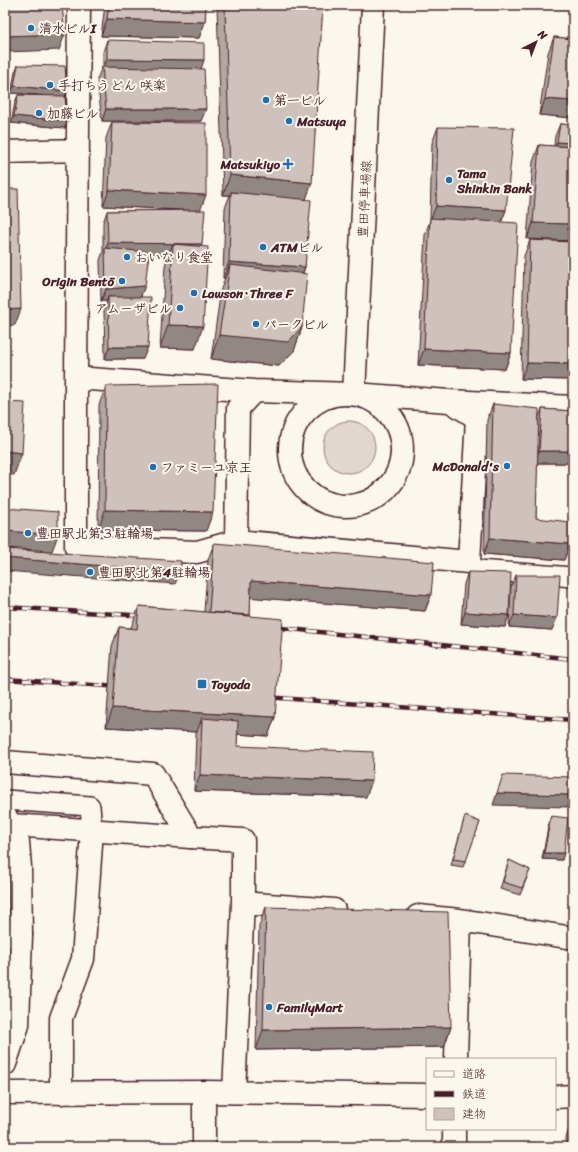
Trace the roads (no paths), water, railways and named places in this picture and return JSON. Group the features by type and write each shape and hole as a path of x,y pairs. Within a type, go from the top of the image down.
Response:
{"street":[{"path":"76,547 79,5"},
{"name":"豊田停車場線","path":"354,394 373,5"},
{"path":"5,152 78,150"},
{"path":"76,378 254,391 354,394 367,397 384,408 399,428 403,448 400,467 394,481 381,496 358,506 338,506 314,497 299,482 290,459 290,439 302,413 318,400 336,393 354,394 449,401 573,407"},
{"path":"235,551 238,408 254,391"},
{"path":"76,547 196,552 235,551 469,562 477,418 449,401"},
{"path":"54,518 62,519 76,547"},
{"path":"5,762 154,774 191,837"},
{"path":"8,820 92,830 243,840 243,903 234,1092"},
{"path":"5,1064 18,1025 13,935 20,867 18,842 8,820"},
{"path":"61,1093 61,1018 84,959 92,830"},
{"path":"243,903 351,911"},
{"path":"398,915 460,920 573,938"},
{"path":"456,1058 460,920"},
{"path":"204,1092 204,1147"},
{"path":"5,1093 234,1092 426,1095"},
{"path":"556,1097 573,1096"},
{"path":"454,1130 454,1147"}],"lane":[{"path":"469,562 478,570 573,577"},
{"path":"5,800 90,806 92,830"}],"railway":[{"path":"5,607 147,616"},
{"path":"272,627 573,659"},
{"path":"5,679 121,687"},
{"path":"266,697 573,720"}],"place":[{"name":"清水ビルI","path":"31,28"},
{"name":"手打ちうどん 咲楽","path":"50,85"},
{"name":"第一ビル","path":"266,100"},
{"name":"加藤ビル","path":"39,113"},
{"name":"Matsuya","path":"289,121"},
{"name":"Matsukiyo","path":"288,164"},
{"name":"Tama Shinkin Bank","path":"449,180"},
{"name":"ATMビル","path":"263,247"},
{"name":"おいなり食堂","path":"127,257"},
{"name":"Origin Bentō","path":"122,281"},
{"name":"Lawson･Three F","path":"194,293"},
{"name":"アムーザビル","path":"180,308"},
{"name":"パークビル","path":"256,324"},
{"name":"McDonald's","path":"507,466"},
{"name":"ファミーユ京王","path":"153,467"},
{"name":"豊田駅北第３駐輪場","path":"28,533"},
{"name":"豊田駅北第4駐輪場","path":"90,572"},
{"name":"Toyoda","path":"202,684"},
{"name":"FamilyMart","path":"269,1007"}]}
